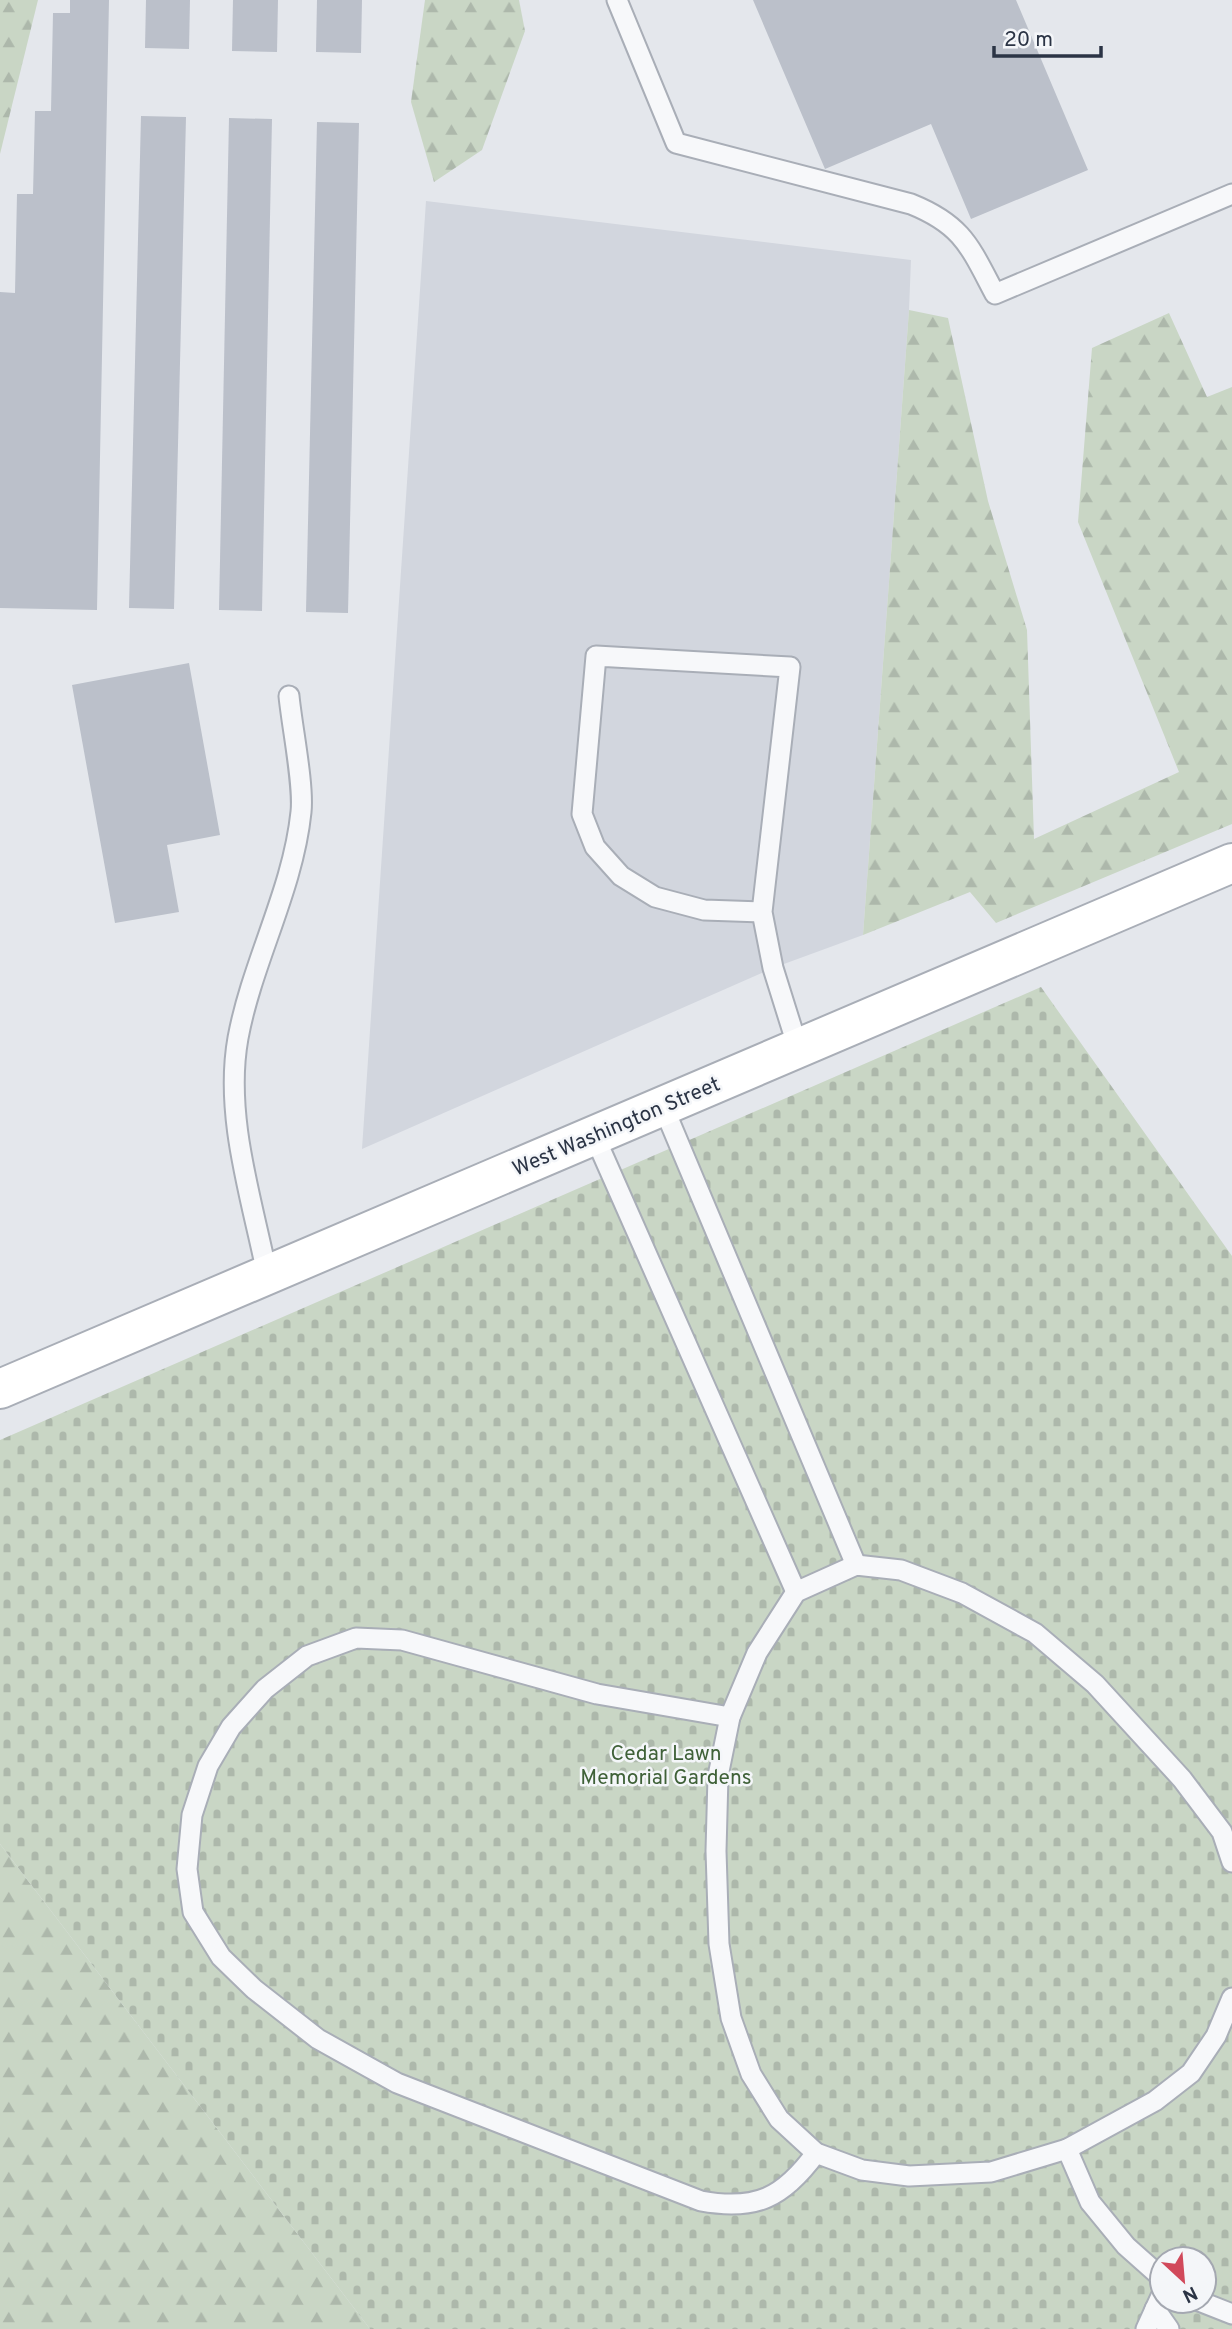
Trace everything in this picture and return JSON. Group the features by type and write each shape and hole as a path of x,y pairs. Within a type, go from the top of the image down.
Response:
{"main road":[{"name":"West Washington Street","path":"0,1389 1232,863"}],"lane":[{"path":"617,0 676,143 911,204 940,216 967,241 995,294 1232,194"},
{"path":"762,912 704,909 655,897 621,876 595,847 582,814 596,656 790,667 762,912 773,968 798,1048"},
{"path":"267,1274 235,1114 235,1076 238,1038 302,811 289,696"},
{"path":"663,1106 856,1565"},
{"path":"594,1135 796,1592"},
{"path":"1232,1862 1227,1830 1095,1684 1035,1633 950,1588 901,1570 856,1565 796,1592 757,1653 730,1717 718,1776 716,1851 719,1944 731,2018 751,2074 779,2119 816,2153 862,2170 909,2176 991,2172 1067,2149 1155,2101 1191,2074 1216,2036 1232,1998"},
{"path":"730,1717 597,1694 402,1640 356,1638 344,1642 307,1656 265,1689 232,1727 208,1766 192,1815 187,1868 194,1912 221,1956 254,1989 318,2039 397,2082 701,2201 730,2206 758,2202 783,2191 816,2153"},
{"path":"1067,2149 1090,2202 1126,2246 1148,2266"}],"shaded area":[{"path":"426,201 911,260 909,310 863,935 773,968 362,1149"}],"green space":[{"path":"0,0 38,0 0,154"},
{"path":"425,0 519,0 525,31 482,150 434,182 411,102"},
{"path":"909,310 948,318 988,501 1027,630 1034,839 1179,772 1078,522 1092,348 1169,313 1207,397 1232,387 1232,824 996,923 970,892 863,935"},
{"name":"Cedar Lawn Memorial Gardens","path":"1041,987 1232,1256 1232,2329 370,2329 0,1844 0,1440"},
{"path":"0,1844 370,2329 0,2329"}],"building":[{"path":"70,0 109,0 97,610 0,608 0,292 15,293 17,194 33,194 35,111 51,111 53,13 70,13"},
{"path":"146,0 190,0 189,49 145,48"},
{"path":"233,0 278,0 277,52 232,51"},
{"path":"317,0 362,0 361,53 316,52"},
{"path":"753,0 1016,0 1088,170 971,219 931,124 825,169"},
{"path":"141,116 186,117 174,609 129,608"},
{"path":"229,118 272,119 262,611 219,610"},
{"path":"317,122 359,123 348,613 306,612"},
{"path":"189,663 220,835 167,845 179,912 115,923 72,685"}]}
